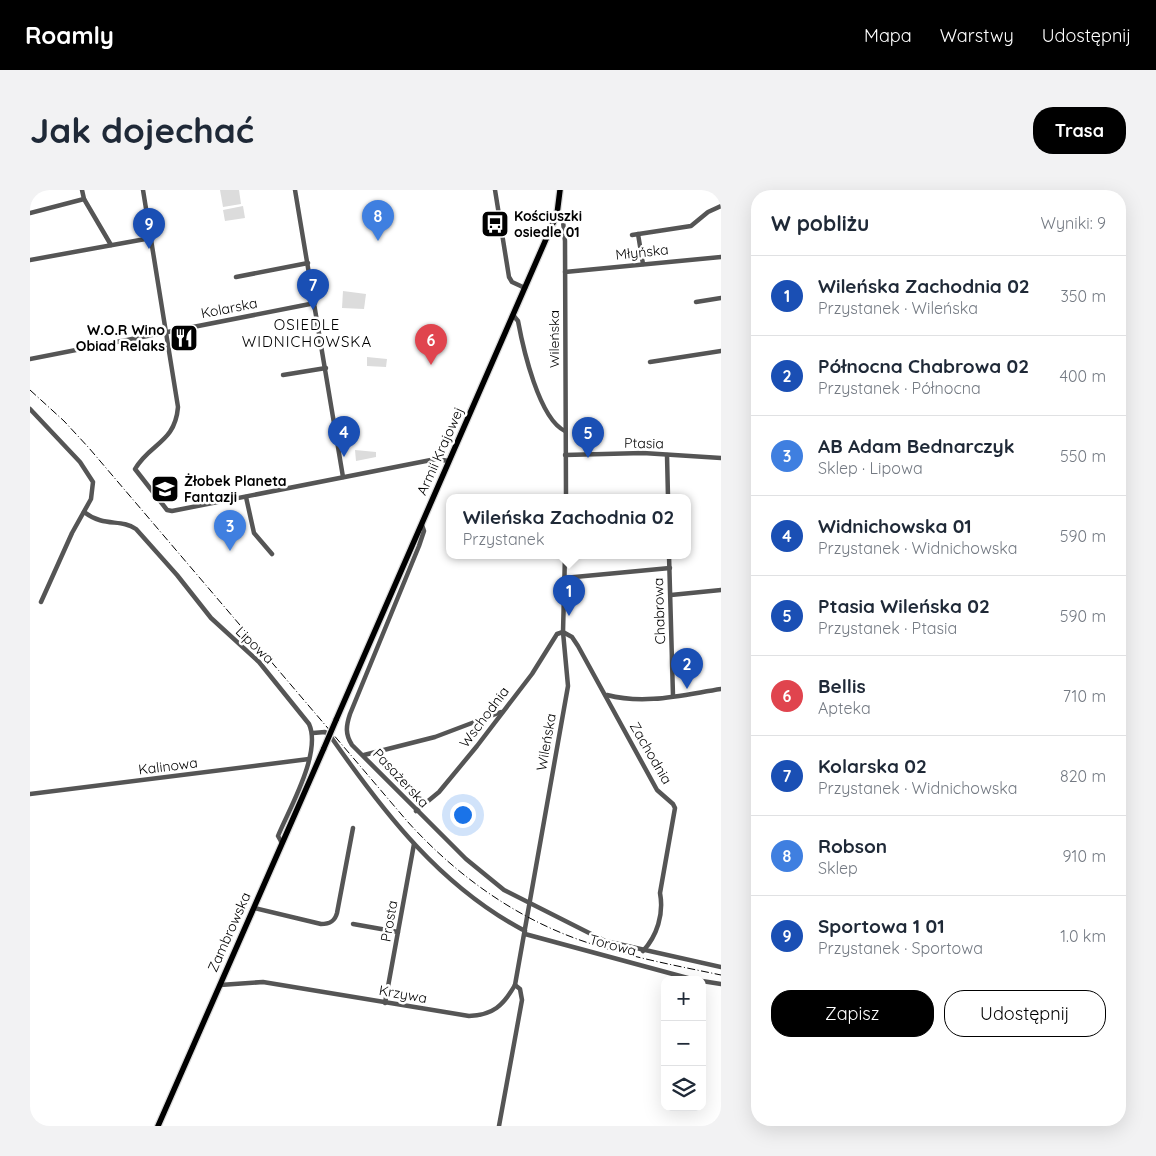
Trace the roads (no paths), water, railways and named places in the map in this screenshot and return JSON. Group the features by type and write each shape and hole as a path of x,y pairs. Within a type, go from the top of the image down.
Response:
{"main road":[{"name":"Armii Krajowej","path":"324,748 557,214 560,190"},
{"name":"Zambrowska","path":"158,1126 324,748"}],"street":[{"path":"82,190 84,199 111,245"},
{"path":"143,190 177,399 176,418 170,433 135,469 169,511 436,458 449,461"},
{"path":"295,190 343,477"},
{"path":"495,190 509,277 512,282 525,288"},
{"path":"30,213 84,199"},
{"path":"632,235 690,226 708,212 721,206"},
{"name":"Wileńska","path":"557,214 564,224 566,494"},
{"path":"638,234 643,264"},
{"path":"30,260 151,238"},
{"name":"Młyńska","path":"565,272 721,257"},
{"path":"236,277 308,263"},
{"path":"696,302 721,298"},
{"name":"Kolarska","path":"30,359 315,303"},
{"path":"513,315 518,320 542,402 558,427 565,431"},
{"path":"650,362 721,351"},
{"path":"282,375 326,368"},
{"path":"30,409 90,475 93,482 92,494 41,602"},
{"name":"Ptasia","path":"565,455 643,453 721,458"},
{"path":"667,455 668,494"},
{"path":"246,497 254,532 272,554"},
{"name":"Lipowa","path":"84,512 101,522 130,525 136,529 177,575 211,618 259,662 299,711 313,733"},
{"name":"Pasażerska","path":"422,524 424,531 419,546 346,725 348,740 416,811 491,881 605,941 721,968"},
{"name":"Wileńska","path":"525,932 568,686 563,632 565,559"},
{"name":"Chabrowa","path":"669,559 673,696"},
{"path":"564,578 670,568"},
{"path":"671,595 721,590"},
{"name":"Zachodnia","path":"563,632 572,637 578,646 607,695 657,790 675,808 660,893 659,920 655,934 643,951"},
{"name":"Wschodnia","path":"416,811 439,792 477,746 532,674 558,634 563,632"},
{"path":"607,695 647,701 721,689"},
{"path":"364,755 435,737 502,712"},
{"name":"Torowa","path":"313,733 325,732 331,737 382,807 414,844 456,886 504,919 525,932 680,976"},
{"path":"282,843 278,836 309,759 313,733"},
{"name":"Kalinowa","path":"30,794 309,759"},
{"path":"254,908 321,924 334,920 337,913 353,828"},
{"name":"Prosta","path":"385,1003 414,844"},
{"path":"353,924 398,932"},
{"name":"Krzywa","path":"220,986 263,982 456,1015 483,1015 501,1006 515,985 525,932"},
{"path":"706,982 721,984"},
{"path":"499,1126 522,1000 520,989 515,985"}],"railway":[{"path":"30,390 64,421 89,448 407,821 464,875 529,918 577,939 649,960 721,975"}],"place":[{"name":"Kościuszki osiedle 01","path":"495,224"},
{"name":"Robson","path":"378,241"},
{"name":"Sportowa 1 01","path":"149,249"},
{"name":"Kolarska 02","path":"313,310"},
{"name":"W.O.R Wino Obiad Relaks","path":"184,338"},
{"name":"Bellis","path":"431,365"},
{"name":"Widnichowska 01","path":"344,457"},
{"name":"Ptasia Wileńska 02","path":"588,458"},
{"name":"Żłobek Planeta Fantazji","path":"165,489"},
{"name":"AB Adam Bednarczyk","path":"230,551"},
{"name":"Wileńska Zachodnia 02","path":"569,616"},
{"name":"Północna Chabrowa 02","path":"687,689"}],"district":[{"name":"OSIEDLE WIDNICHOWSKA","path":"307,334"}]}
